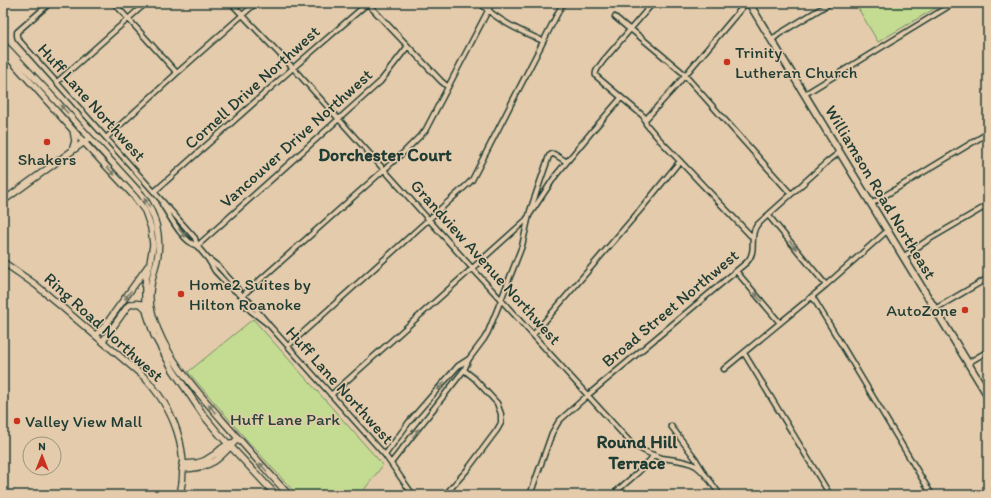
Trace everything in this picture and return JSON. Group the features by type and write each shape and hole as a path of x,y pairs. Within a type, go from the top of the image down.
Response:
{"main road":[{"name":"Williamson Road Northeast","path":"749,3 988,396"},
{"path":"3,44 141,194 150,207 158,241 157,259 151,281 150,299 152,315 161,336 168,350 193,387 289,495"},
{"path":"3,51 134,196 145,211 149,220 152,236 152,249 145,288 145,308 154,335 166,358 204,416 229,446 276,495"},
{"path":"72,152 74,142 73,130"},
{"path":"3,201 90,138"},
{"name":"Ring Road Northwest","path":"3,262 36,285 96,335 143,376 158,392 175,422 178,434 182,467 180,495"},
{"path":"96,335 104,327 150,263"},
{"path":"103,341 130,304 142,304 145,308"},
{"path":"166,358 189,386 192,388 193,387"},
{"path":"182,481 188,472 205,466 218,459 238,438"},
{"path":"182,467 201,462 222,448 229,446"},
{"path":"181,450 190,461 201,462"},
{"path":"182,467 197,468"}],"street":[{"name":"Huff Lane Northwest","path":"50,3 17,32 16,34 18,38 195,238 198,246 208,259 219,267 242,296 249,301 385,454 413,495"},
{"path":"114,3 177,73"},
{"path":"57,82 146,3"},
{"name":"Grandview Avenue Northwest","path":"231,3 263,35 631,443 654,455 686,462 697,467 704,473 720,495"},
{"path":"106,138 256,3"},
{"path":"368,3 440,81 448,86"},
{"name":"Cornell Drive Northwest","path":"154,192 368,3"},
{"path":"480,3 495,17 543,42"},
{"path":"242,296 424,133 492,3"},
{"path":"288,346 430,220 472,180 563,3"},
{"path":"653,3 603,61 595,74 642,115 646,124 752,237"},
{"path":"645,120 746,3"},
{"path":"772,40 779,34 830,3"},
{"path":"804,94 954,3"},
{"path":"985,3 988,7"},
{"path":"616,16 630,30 685,75 791,194"},
{"name":"Vancouver Drive Northwest","path":"198,246 380,82 408,46"},
{"path":"331,395 528,218 566,162 622,98"},
{"path":"871,204 988,133"},
{"name":"Broad Street Northwest","path":"530,495 555,427 563,416 746,262 751,255 753,247 752,237 754,228 840,152"},
{"path":"391,463 464,370 469,359 486,335 522,246 528,218 549,156 554,154 566,162"},
{"path":"533,335 680,161"},
{"name":"Huff Lane Northwest","path":"154,192 189,242 198,246"},
{"path":"903,257 928,240 988,205"},
{"path":"768,215 826,285"},
{"path":"724,369 826,285 887,231"},
{"path":"736,271 780,323"},
{"path":"935,309 988,278"},
{"path":"812,296 932,495"},
{"path":"968,363 988,351"},
{"path":"744,353 830,495"},
{"path":"385,454 409,422 458,366 469,359"},
{"path":"445,495 467,470 501,423 501,414 497,403 474,378 464,370"},
{"path":"671,426 695,458 704,473"},
{"path":"613,495 646,465 654,455"}],"green space":[{"path":"855,3 944,3 878,42"},
{"name":"Huff Lane Park","path":"253,319 383,465 360,495 297,495 188,372"}],"place":[{"name":"Trinity Lutheran Church","path":"727,62"},
{"name":"Shakers","path":"47,142"},
{"name":"Home2 Suites by Hilton Roanoke","path":"181,294"},
{"name":"AutoZone","path":"965,310"},
{"name":"Valley View Mall","path":"17,421"}],"district":[{"name":"Dorchester Court","path":"385,155"},
{"name":"Round Hill Terrace","path":"637,452"}]}
